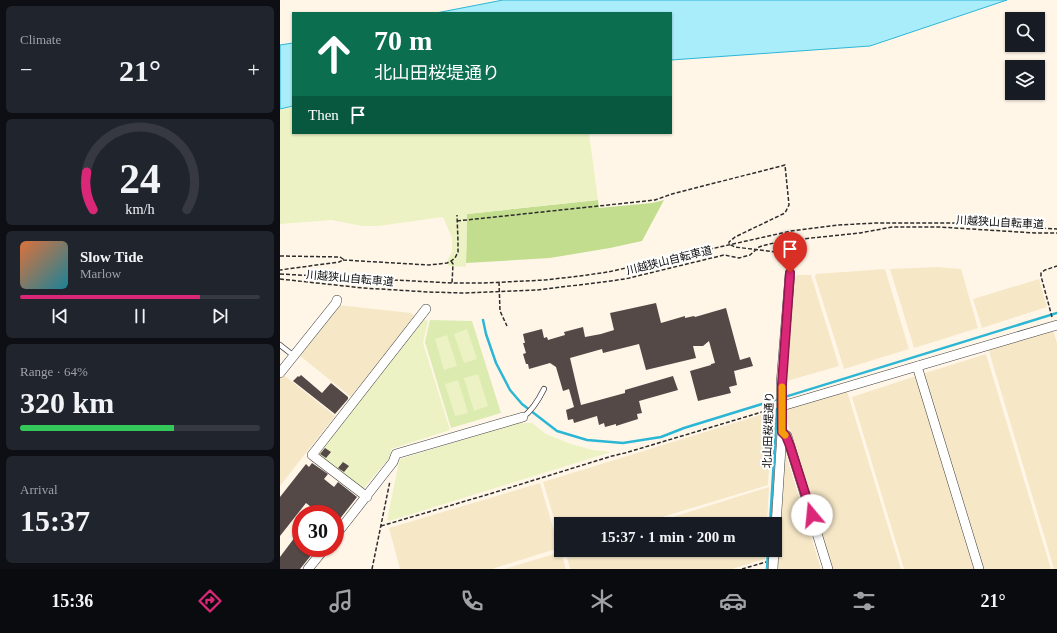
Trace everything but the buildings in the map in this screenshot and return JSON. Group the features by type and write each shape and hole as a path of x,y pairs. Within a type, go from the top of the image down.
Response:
{"street":[{"name":"北山田桜堤通り","path":"777,517 782,432 782,384 790,273"},
{"path":"280,373 337,300"},
{"path":"366,497 312,455 426,310"},
{"path":"782,406 917,366 1055,322"},
{"path":"917,366 979,569"},
{"path":"344,525 393,462 396,454 524,416"},
{"path":"782,432 786,436 790,446 828,569"},
{"path":"308,569 318,557"}],"lane":[{"path":"280,345 294,356"},
{"path":"524,416 537,403 544,389"}],"path":[{"path":"457,221 655,200 672,194 785,165 789,205 784,213 735,237 729,242 729,244"},
{"path":"343,260 429,265 451,261 458,252 457,215"},
{"path":"280,274 452,283 545,280 608,272 791,231 839,225 875,222 952,223 1057,229"},
{"name":"川越狭山自転車道","path":"280,279 370,288 450,292 537,290 603,282 646,274 724,254 739,258 750,255 762,246 778,242 860,233 892,227 939,227 1057,232"},
{"path":"729,244 734,247 786,254 789,256 790,273"},
{"name":"川越狭山自転車道","path":"280,256 340,257 343,260"},
{"name":"川越狭山自転車道","path":"280,270 339,262 343,260"},
{"path":"451,261 453,264 452,283"},
{"path":"1055,322 1050,310 1041,273 1057,266"},
{"path":"499,282 500,311 507,326"},
{"path":"381,526 782,406"},
{"path":"372,569 390,480"},
{"path":"742,569 764,562 773,566"}],"shaded area":[{"path":"936,267 961,269 978,328 914,348 890,269"},
{"path":"885,269 909,349 844,369 815,277 816,274"},
{"path":"798,275 811,275 839,366 787,381 792,279"},
{"path":"1039,279 1047,307 982,328 973,299"},
{"path":"338,305 411,313 415,316 351,397 299,355"},
{"path":"1053,330 1057,343 1057,569 1054,569 988,348"},
{"path":"986,354 1051,569 982,569 922,374"},
{"path":"281,376 285,376 335,416 280,486 280,378"},
{"path":"916,376 974,569 904,569 852,397"},
{"path":"847,391 901,569 832,569 786,418 788,409"},
{"path":"773,411 768,485 662,517 554,518 543,482"},
{"path":"784,448 821,569 777,569 778,557 782,557 782,517 780,517"},
{"path":"540,483 554,531 554,550 492,569 400,569 389,528"},
{"path":"769,487 767,517 673,517"},
{"path":"554,554 554,557 562,557 566,569 504,569"},
{"path":"567,557 765,557 765,559 732,569 570,569"}],"green space":[{"path":"292,107 292,134 589,134 598,200 467,214 466,267 448,266 448,259 452,252 452,238 443,217 378,226 362,226 332,220 280,224 280,110"},
{"path":"598,200 599,208 652,203 664,200 642,241 550,258 466,263 467,214"},
{"path":"423,319 428,321 423,343 450,430 391,449 390,457 363,489 318,456 318,452"},
{"path":"430,320 472,321 501,413 451,428 425,342"},
{"path":"467,329 477,359 464,363 454,334"},
{"path":"447,335 457,366 444,370 435,339"},
{"path":"478,374 488,406 474,411 464,378"},
{"path":"458,380 468,413 455,416 445,384"},
{"path":"518,423 532,423 546,434 571,444 593,450 611,452 389,521 387,520 400,459"}],"water":[{"path":"503,0 1007,0 870,46 672,60 672,12 441,12"},
{"path":"292,43 292,106 280,109 280,45"}],"waterway":[{"path":"483,320 496,363 510,390 522,404 557,431 587,440 623,443 661,437 684,428 1057,313"},
{"path":"770,517 777,409"},
{"path":"767,569 768,557"}],"slow traffic":[{"path":"782,387 782,432 785,435"}],"route":[{"path":"790,273 784,337 782,432 786,436 790,446 812,515"}]}
